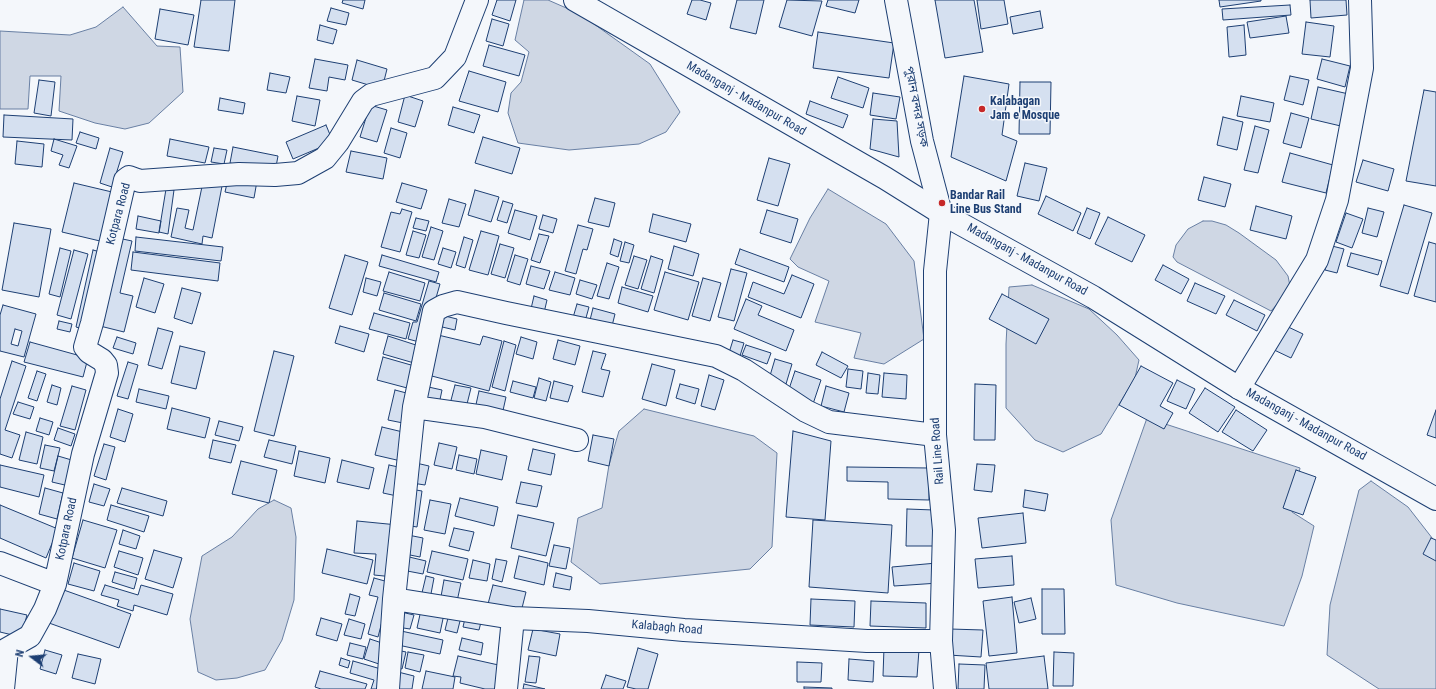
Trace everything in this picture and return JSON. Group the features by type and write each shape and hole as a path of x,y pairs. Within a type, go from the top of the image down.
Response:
{"street":[{"name":"Kotpara Road","path":"55,584 83,454 107,373 106,365 102,360 89,352 85,347 92,323 125,180 130,177 140,181 240,174 274,175 298,173 325,158 338,142 363,101 372,96 435,78 455,56 477,0"},
{"name":"Madanganj - Madanpur Road","path":"575,0 885,178 942,213 1093,297 1239,388 1436,499"},
{"name":"পুরান বন্দর সড়ক","path":"896,0 922,141 942,213"},
{"path":"1239,388 1317,260 1338,200 1362,68 1360,0"},
{"name":"Rail Line Road","path":"942,213 935,271 935,435 944,530 941,640 945,689"},
{"path":"388,689 394,599 414,407 434,311 443,306 457,302 716,356 744,370 806,411 829,422 935,435"},
{"path":"414,407 485,417 577,440"},
{"path":"0,563 55,584 45,610 30,636 7,649 2,689"},
{"name":"Kalabagh Road","path":"394,599 513,618 588,621 684,630 867,641 941,640"},
{"path":"506,689 513,618"}],"shaded area":[{"path":"524,0 548,0 580,14 650,64 680,112 666,132 639,144 569,150 518,143 508,113 511,93 521,82 529,52 515,40"},
{"path":"123,7 157,46 180,47 183,92 149,123 125,129 95,123 59,111 61,76 30,76 28,109 0,109 0,31 70,35 96,27"},
{"path":"828,189 886,224 914,261 924,339 884,364 854,358 861,333 815,322 829,281 798,267 790,259 810,218"},
{"path":"1203,221 1212,221 1226,225 1276,260 1288,276 1290,286 1271,311 1177,262 1173,257 1176,245 1188,229"},
{"path":"1032,285 1089,309 1117,335 1139,360 1135,378 1101,434 1063,452 1035,440 1006,408 1006,344 1009,287"},
{"path":"644,409 754,436 777,453 772,547 750,569 600,584 571,562 578,518 602,508 609,465 619,431"},
{"path":"1147,418 1300,468 1292,512 1314,526 1302,576 1284,626 1177,603 1116,585 1111,520"},
{"path":"1371,481 1408,507 1436,543 1436,689 1379,689 1327,655 1330,605 1359,490"},
{"path":"274,500 291,508 296,537 294,600 282,640 265,670 237,678 216,680 198,672 190,619 202,556 232,537 258,509"}],"building":[{"path":"201,0 235,0 229,51 194,47"},
{"path":"343,0 365,0 363,9 342,3"},
{"path":"497,0 516,0 510,21 492,15"},
{"path":"692,0 700,0 711,3 706,20 687,14"},
{"path":"737,0 764,0 756,34 730,28"},
{"path":"787,0 822,1 812,36 779,27"},
{"path":"828,0 859,0 855,13 826,6"},
{"path":"935,0 974,0 983,52 945,58"},
{"path":"977,0 1004,0 1008,24 981,29"},
{"path":"1219,0 1261,0 1261,1 1220,7"},
{"path":"1310,0 1346,0 1347,15 1311,18"},
{"path":"1290,5 1291,15 1223,20 1222,9"},
{"path":"331,8 349,13 346,25 327,21"},
{"path":"160,9 194,15 188,45 155,39"},
{"path":"1040,11 1043,28 1013,34 1010,17"},
{"path":"1286,16 1289,33 1250,38 1247,22"},
{"path":"492,19 509,24 503,46 486,41"},
{"path":"1306,22 1334,26 1330,57 1302,54"},
{"path":"320,25 337,30 333,44 317,40"},
{"path":"1244,25 1246,55 1229,57 1227,27"},
{"path":"818,32 894,43 889,78 813,68"},
{"path":"489,45 525,55 519,76 483,66"},
{"path":"315,59 348,65 345,80 329,77 327,91 309,88"},
{"path":"1322,59 1350,66 1345,87 1317,79"},
{"path":"357,60 387,69 382,89 352,80"},
{"path":"469,71 506,82 498,112 459,101"},
{"path":"270,73 290,77 286,93 267,90"},
{"name":"Kalabagan Jam e Mosque","path":"964,76 1009,84 1002,135 1017,141 1006,181 951,157"},
{"path":"1290,76 1309,80 1303,105 1284,100"},
{"path":"838,77 869,88 863,108 831,98"},
{"path":"39,80 55,82 51,116 34,113"},
{"path":"1020,82 1051,82 1050,134 1019,134"},
{"path":"1318,87 1353,95 1345,127 1311,119"},
{"path":"1424,90 1436,92 1436,186 1406,181"},
{"path":"873,93 900,97 896,119 870,115"},
{"path":"405,95 423,101 415,127 398,122"},
{"path":"297,96 320,100 315,126 292,121"},
{"path":"1241,96 1274,103 1270,122 1237,116"},
{"path":"220,98 245,103 243,114 218,110"},
{"path":"810,101 848,115 843,128 806,114"},
{"path":"370,105 387,110 377,142 360,137"},
{"path":"453,107 480,115 474,133 448,125"},
{"path":"1291,113 1309,118 1301,148 1283,143"},
{"path":"4,115 73,119 72,140 3,137"},
{"path":"1223,117 1243,122 1237,150 1217,145"},
{"path":"873,119 897,121 899,157 870,149"},
{"path":"326,125 333,142 293,159 286,142"},
{"path":"1255,126 1269,130 1258,173 1244,170"},
{"path":"391,128 407,133 400,158 384,153"},
{"path":"80,132 99,138 96,149 76,143"},
{"path":"483,137 520,148 512,174 475,163"},
{"path":"54,139 77,146 69,168 59,165 63,155 51,151"},
{"path":"170,139 209,147 205,163 167,156"},
{"path":"17,141 44,144 42,167 15,164"},
{"path":"233,147 278,156 275,172 230,163"},
{"path":"110,148 123,152 112,187 100,183"},
{"path":"214,148 227,150 224,164 211,162"},
{"path":"351,151 387,158 383,179 346,172"},
{"path":"1290,153 1333,165 1326,193 1282,182"},
{"path":"769,158 790,164 778,206 757,200"},
{"path":"1363,160 1394,169 1388,191 1356,182"},
{"path":"1025,163 1047,168 1039,201 1017,196"},
{"path":"229,175 257,181 254,198 225,192"},
{"path":"204,177 223,181 212,238 203,236 202,244 171,237 177,208 189,210 185,228 193,230"},
{"path":"1204,177 1231,184 1225,207 1198,200"},
{"path":"74,183 112,192 100,241 62,232"},
{"path":"402,183 427,190 421,209 396,202"},
{"path":"166,189 174,190 168,234 159,232"},
{"path":"475,190 499,197 491,222 468,215"},
{"path":"1046,196 1081,213 1073,231 1038,214"},
{"path":"595,198 615,203 609,227 588,222"},
{"path":"449,199 466,204 459,227 442,223"},
{"path":"503,201 513,204 507,223 497,220"},
{"path":"1404,205 1432,213 1408,294 1380,286"},
{"path":"1256,206 1292,216 1286,239 1250,230"},
{"path":"1087,208 1100,213 1090,239 1077,233"},
{"path":"1368,208 1384,212 1377,237 1362,233"},
{"path":"402,209 412,212 400,252 381,247 391,212 400,214"},
{"path":"515,210 537,216 530,240 508,233"},
{"path":"767,210 798,219 791,243 760,233"},
{"path":"1346,213 1363,219 1352,248 1336,242"},
{"path":"653,214 691,224 686,242 649,232"},
{"path":"543,215 557,219 553,233 539,229"},
{"path":"138,216 161,221 159,233 136,229"},
{"path":"1108,217 1145,235 1132,262 1095,244"},
{"path":"416,218 429,221 426,231 413,228"},
{"path":"14,223 51,229 39,297 2,290"},
{"path":"578,225 593,229 587,250 583,249 576,274 565,271"},
{"path":"431,227 443,231 434,260 422,257"},
{"path":"413,231 426,235 419,258 406,255"},
{"path":"481,231 499,236 488,275 469,270"},
{"path":"539,234 549,236 540,263 531,260"},
{"path":"136,237 223,247 221,261 135,251"},
{"path":"464,237 473,240 465,268 456,265"},
{"path":"118,238 132,241 120,293 133,296 124,332 96,325"},
{"path":"614,239 622,242 618,257 610,254"},
{"path":"625,242 634,245 629,263 620,261"},
{"path":"1429,242 1436,244 1436,302 1414,296"},
{"path":"500,244 514,248 505,278 491,274"},
{"path":"674,246 699,254 693,276 668,269"},
{"path":"1332,246 1344,249 1337,273 1325,270"},
{"path":"60,248 71,251 60,297 49,294"},
{"path":"443,248 456,252 451,268 438,264"},
{"path":"740,249 789,267 784,282 735,264"},
{"path":"74,250 88,254 71,319 57,315"},
{"path":"93,250 104,253 86,330 76,327"},
{"path":"133,252 220,263 218,281 131,270"},
{"path":"1351,253 1382,261 1378,275 1347,266"},
{"path":"345,255 368,262 352,315 329,308"},
{"path":"382,255 439,272 436,282 379,266"},
{"path":"515,255 528,259 520,285 507,281"},
{"path":"634,256 647,260 638,289 625,285"},
{"path":"651,256 663,260 654,293 641,289"},
{"path":"607,263 619,267 609,299 597,296"},
{"path":"1163,265 1189,279 1181,294 1155,280"},
{"path":"531,266 550,271 544,289 526,284"},
{"path":"731,269 747,273 734,321 718,317"},
{"path":"389,272 425,283 420,301 383,291"},
{"path":"555,272 575,278 570,295 549,290"},
{"path":"665,272 699,282 688,320 654,310"},
{"path":"792,275 814,284 801,318 748,297 753,282 784,294"},
{"path":"144,278 164,284 155,313 136,307"},
{"path":"366,278 381,282 377,296 363,292"},
{"path":"703,278 721,283 710,321 692,316"},
{"path":"580,280 597,285 592,299 576,294"},
{"path":"429,281 440,284 423,343 408,339 413,322 417,322"},
{"path":"1195,283 1225,296 1216,314 1187,301"},
{"path":"622,287 653,296 648,312 618,303"},
{"path":"182,288 201,293 192,324 174,318"},
{"path":"384,293 421,304 416,321 379,310"},
{"path":"1002,294 1049,319 1036,344 989,319"},
{"path":"534,296 547,300 543,317 530,313"},
{"path":"746,299 762,306 758,315 794,330 786,351 734,329"},
{"path":"1234,300 1265,315 1257,331 1226,315"},
{"path":"577,304 589,307 584,325 572,321"},
{"path":"3,305 36,314 24,357 0,351 0,315","holes":["15,329 22,331 18,346 11,344"]},
{"path":"593,308 615,314 612,326 590,320"},
{"path":"374,313 410,323 406,339 369,329"},
{"path":"441,315 457,319 455,330 438,326"},
{"path":"59,321 72,324 70,332 57,329"},
{"path":"1282,324 1303,334 1291,358 1270,348"},
{"path":"340,326 369,334 364,352 335,343"},
{"path":"158,328 173,332 162,369 148,365"},
{"path":"438,335 480,345 483,336 502,341 489,391 428,375"},
{"path":"388,336 419,346 414,363 383,354"},
{"path":"117,337 136,343 133,354 113,348"},
{"path":"521,337 537,342 533,359 516,354"},
{"path":"558,340 580,346 575,365 553,359"},
{"path":"733,340 744,343 739,359 728,356"},
{"path":"504,341 516,345 505,391 492,387"},
{"path":"30,342 88,358 83,377 24,362"},
{"path":"746,345 771,353 767,364 742,355"},
{"path":"180,346 205,352 196,389 171,383"},
{"path":"274,351 294,356 274,436 254,431"},
{"path":"593,351 606,354 601,369 610,371 603,397 582,392"},
{"path":"822,352 848,366 841,378 816,365"},
{"path":"383,357 418,367 411,389 377,380"},
{"path":"775,359 792,364 786,384 769,379"},
{"path":"12,361 26,366 5,430 20,435 12,458 0,454 0,399"},
{"path":"128,362 138,365 128,399 117,396"},
{"path":"652,364 675,370 666,406 642,399"},
{"path":"1141,366 1173,383 1160,406 1173,413 1164,429 1119,405"},
{"path":"848,369 863,371 861,389 846,387"},
{"path":"37,371 46,374 37,401 28,398"},
{"path":"795,371 821,380 813,404 787,395"},
{"path":"868,373 880,375 878,394 866,393"},
{"path":"884,373 907,375 906,399 882,397"},
{"path":"709,375 724,380 715,410 701,406"},
{"path":"539,378 551,382 546,401 534,398"},
{"path":"1177,380 1195,389 1186,409 1167,401"},
{"path":"513,381 536,387 533,398 510,392"},
{"path":"554,381 573,386 568,402 550,398"},
{"path":"680,384 699,389 695,404 676,398"},
{"path":"975,384 996,385 995,440 974,440"},
{"path":"52,385 61,388 57,405 47,402"},
{"path":"455,385 471,388 466,408 450,404"},
{"path":"72,386 86,390 75,430 60,426"},
{"path":"424,386 442,390 438,409 420,405"},
{"path":"826,386 849,393 844,412 821,406"},
{"path":"1205,388 1235,407 1218,432 1189,413"},
{"path":"139,389 169,396 166,409 136,402"},
{"path":"395,390 414,395 408,424 388,420"},
{"path":"479,391 506,397 502,415 475,409"},
{"path":"18,402 34,407 30,419 13,414"},
{"path":"172,408 210,418 205,438 167,429"},
{"path":"118,409 133,414 125,442 110,437"},
{"path":"1236,410 1267,430 1253,451 1222,432"},
{"path":"1436,410 1436,438 1427,435"},
{"path":"40,418 53,422 49,435 36,431"},
{"path":"219,421 243,427 239,441 215,435"},
{"path":"382,427 407,433 401,461 375,455"},
{"path":"58,428 75,434 71,446 54,440"},
{"path":"793,431 831,441 825,520 786,517"},
{"path":"26,432 43,437 37,464 19,460"},
{"path":"593,435 614,439 609,466 588,461"},
{"path":"213,440 236,445 231,463 209,458"},
{"path":"269,440 296,446 292,464 264,457"},
{"path":"439,443 457,447 452,469 434,465"},
{"path":"104,444 115,447 106,480 94,476"},
{"path":"45,445 60,448 54,471 40,468"},
{"path":"533,449 555,454 551,475 528,470"},
{"path":"481,450 507,456 502,480 476,474"},
{"path":"299,451 330,458 325,483 294,476"},
{"path":"459,455 477,459 474,474 456,470"},
{"path":"58,456 75,461 69,486 52,482"},
{"path":"342,460 374,468 369,489 337,482"},
{"path":"241,461 277,470 269,503 232,494"},
{"path":"416,463 429,466 425,485 412,483"},
{"path":"977,464 995,465 992,492 974,490"},
{"path":"0,465 44,475 39,497 0,487"},
{"path":"389,465 403,468 397,496 383,493"},
{"path":"847,467 929,468 929,500 888,499 888,482 847,481"},
{"path":"1296,470 1316,477 1303,515 1283,508"},
{"path":"521,482 542,486 537,507 516,503"},
{"path":"94,484 110,489 104,506 89,502"},
{"path":"45,488 63,493 57,519 39,514"},
{"path":"122,488 167,501 163,516 117,503"},
{"path":"410,489 422,491 417,527 405,525"},
{"path":"1025,490 1048,494 1045,511 1023,507"},
{"path":"460,498 498,507 494,526 455,516"},
{"path":"430,500 451,504 445,534 424,530"},
{"path":"0,505 58,529 46,558 0,538"},
{"path":"111,505 149,516 144,532 107,520"},
{"path":"907,509 934,510 933,546 906,546"},
{"path":"1023,513 1026,543 982,548 978,518"},
{"path":"518,515 554,523 546,556 511,548"},
{"path":"83,520 117,530 105,568 72,558"},
{"path":"813,520 892,525 888,593 809,587"},
{"path":"357,521 398,525 394,577 374,575 376,554 354,553"},
{"path":"454,528 474,532 469,551 449,546"},
{"path":"123,530 140,536 136,549 119,544"},
{"path":"408,535 423,538 420,557 405,554"},
{"path":"1431,538 1436,540 1436,561 1423,554"},
{"path":"554,545 570,548 566,569 549,566"},
{"path":"327,549 373,560 367,584 322,573"},
{"path":"154,550 182,558 173,588 145,579"},
{"path":"119,551 143,558 138,575 114,567"},
{"path":"432,551 468,559 463,580 427,572"},
{"path":"405,556 426,561 423,574 402,570"},
{"path":"519,556 548,563 544,585 514,578"},
{"path":"1012,556 1014,585 978,588 975,559"},
{"path":"496,559 507,561 502,582 492,579"},
{"path":"473,560 490,564 487,581 469,578"},
{"path":"74,563 100,571 94,591 68,584"},
{"path":"937,563 939,583 894,586 892,567"},
{"path":"115,572 137,578 134,589 112,582"},
{"path":"556,573 572,577 570,590 553,587"},
{"path":"426,576 434,578 430,599 421,597"},
{"path":"374,578 392,583 378,637 368,634 378,597 369,595"},
{"path":"444,580 461,583 456,606 440,602"},
{"path":"105,585 138,595 141,585 173,594 167,615 134,605 133,611 117,606 119,600 101,595"},
{"path":"493,585 526,592 521,612 488,604"},
{"path":"61,589 131,614 119,648 49,623"},
{"path":"1042,589 1064,589 1065,634 1042,634"},
{"path":"350,594 360,597 355,616 345,614"},
{"path":"1012,597 1017,653 989,656 983,601"},
{"path":"1031,598 1036,619 1019,623 1014,602"},
{"path":"811,599 855,601 854,627 810,625"},
{"path":"871,601 926,603 926,628 870,626"},
{"path":"0,609 27,615 21,637 0,632"},
{"path":"421,610 444,614 440,633 417,628"},
{"path":"401,612 414,615 410,629 397,627"},
{"path":"449,614 461,617 457,633 445,630"},
{"path":"466,614 482,618 479,630 463,627"},
{"path":"321,618 342,624 337,641 316,635"},
{"path":"349,619 365,624 361,639 344,635"},
{"path":"533,629 560,634 556,656 528,650"},
{"path":"950,629 983,630 981,657 948,655"},
{"path":"401,631 443,640 440,654 398,645"},
{"path":"462,638 483,643 481,655 459,650"},
{"path":"370,639 388,645 382,665 364,659"},
{"path":"350,643 366,647 363,659 347,655"},
{"path":"638,648 658,654 648,689 627,687"},
{"path":"884,648 919,650 917,677 883,676"},
{"path":"45,650 62,655 56,674 40,669"},
{"path":"397,650 406,652 402,669 393,667"},
{"path":"408,652 424,655 420,672 405,668"},
{"path":"1054,652 1074,653 1073,686 1053,686"},
{"path":"78,654 101,659 95,684 72,678"},
{"path":"458,656 503,666 498,689 485,689 460,683 461,677 453,676"},
{"path":"529,656 540,657 536,683 525,682"},
{"path":"1044,656 1048,689 989,689 986,663"},
{"path":"341,658 350,661 348,668 339,665"},
{"path":"849,659 874,661 873,682 848,680"},
{"path":"353,661 388,671 382,689 371,689 374,680 350,673"},
{"path":"797,662 822,663 821,682 797,682"},
{"path":"959,664 985,665 984,689 958,689"},
{"path":"320,671 367,684 365,689 321,689 315,687"},
{"path":"426,671 455,677 453,689 422,689"},
{"path":"398,672 414,676 412,689 398,689"},
{"path":"606,675 626,681 623,689 601,689"},
{"path":"524,684 545,689 523,689"},
{"path":"804,687 832,688 832,689 804,689"}],"place":[{"name":"Kalabagan Jam e Mosque","path":"982,109"},
{"name":"Bandar Rail Line Bus Stand","path":"942,203"}]}
